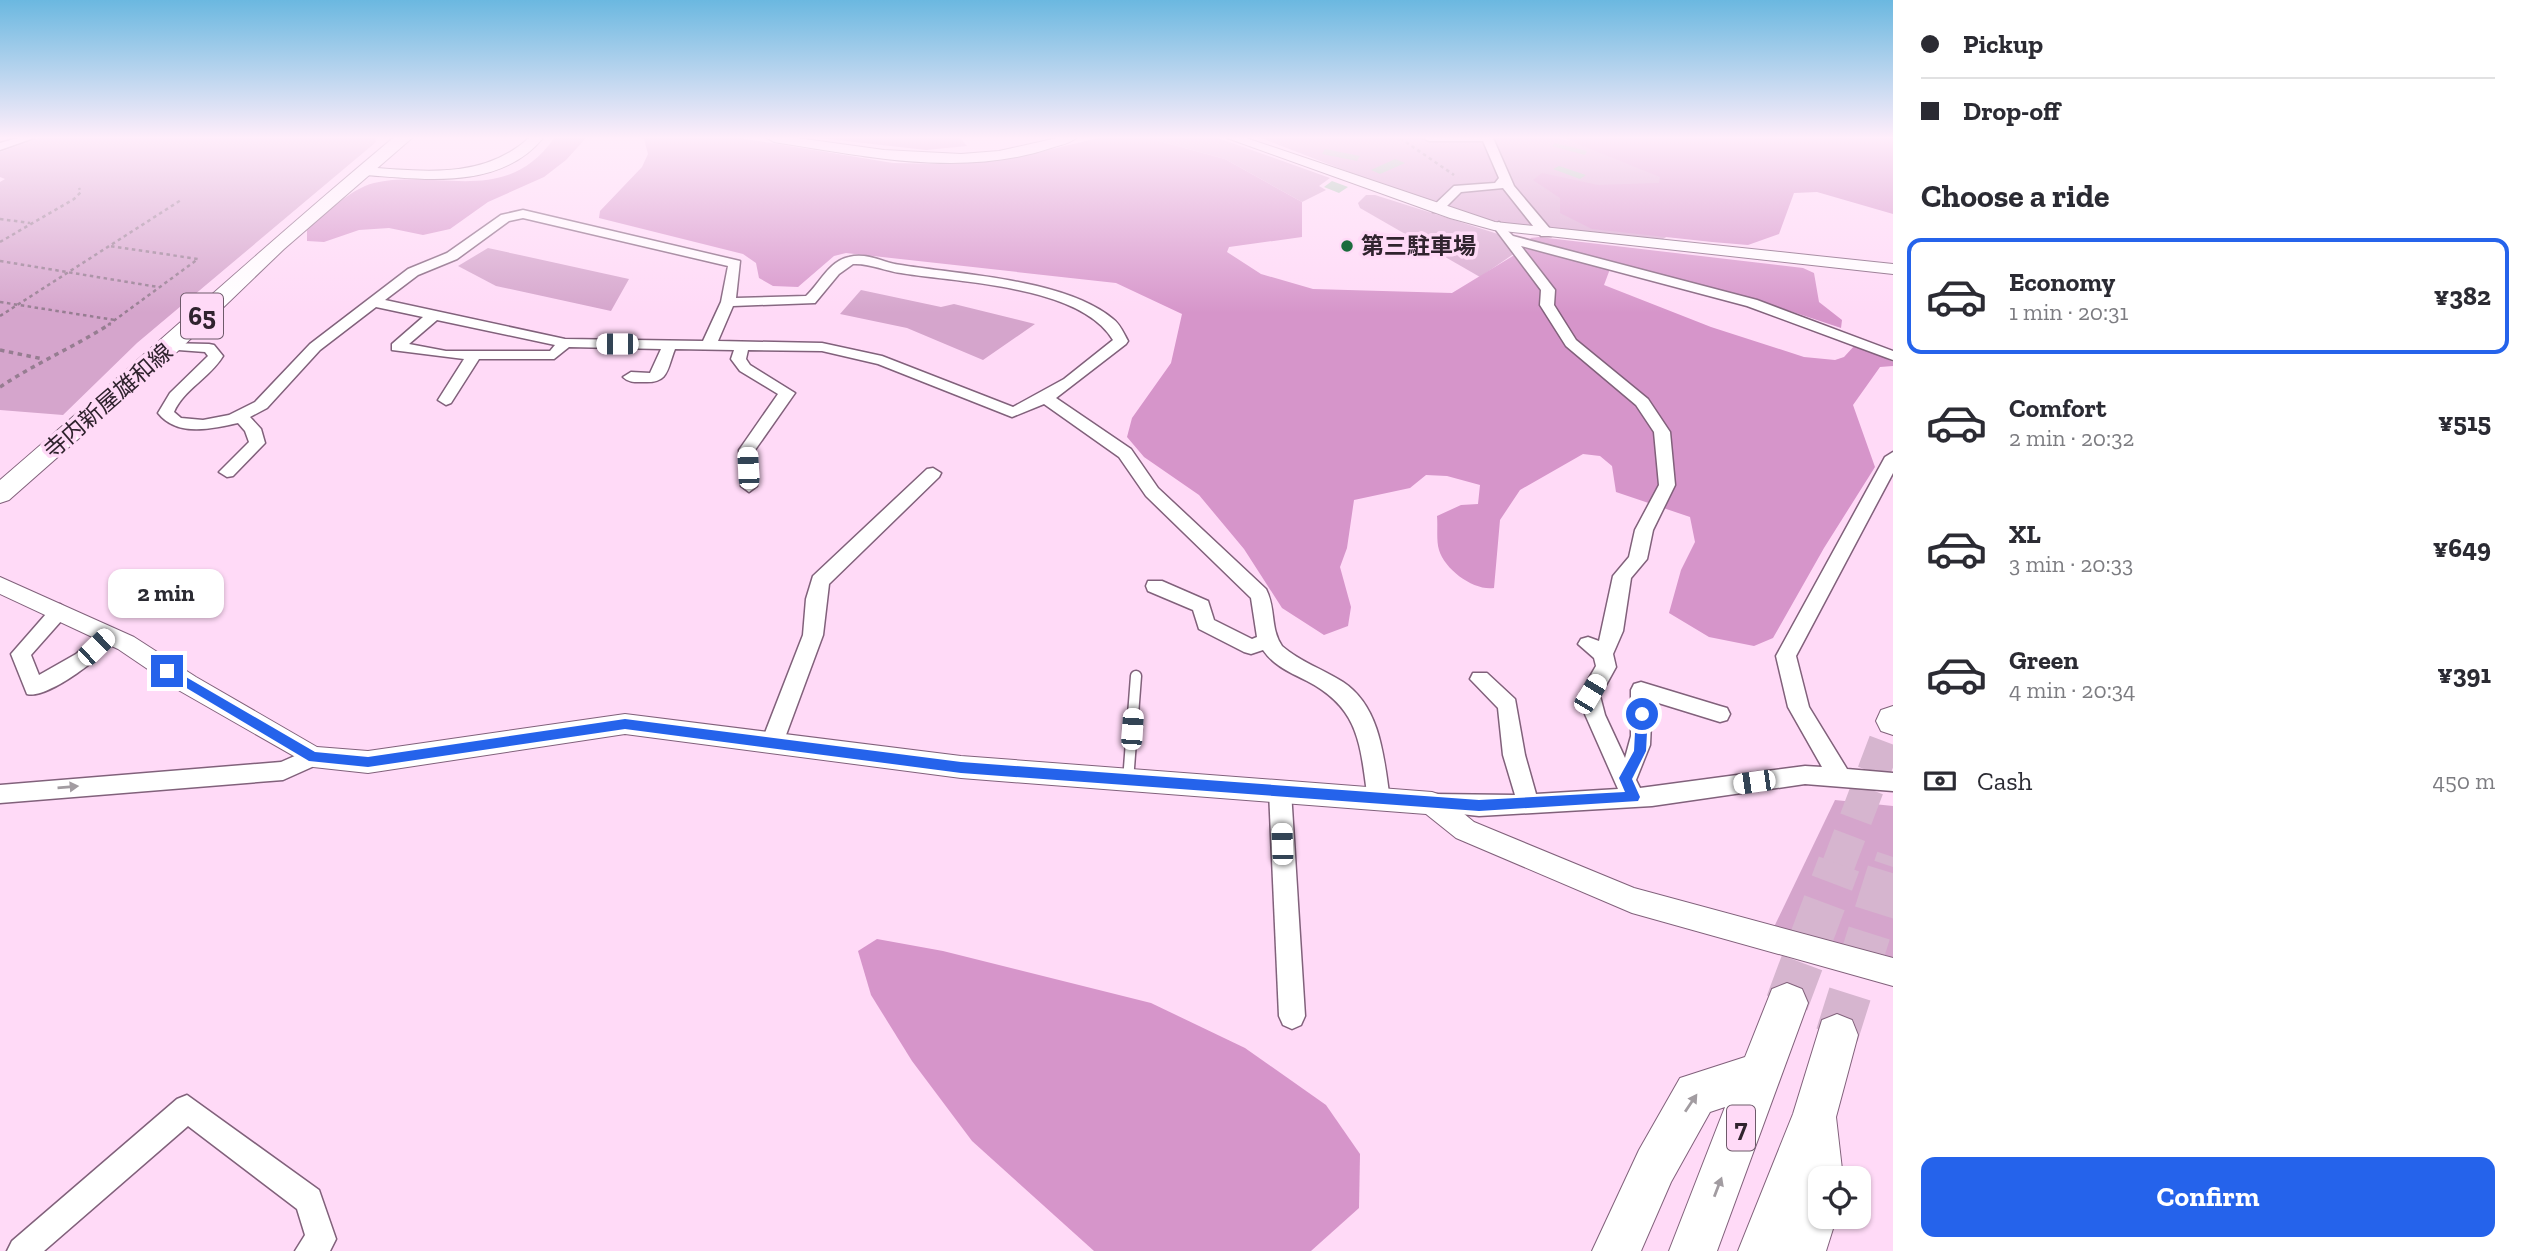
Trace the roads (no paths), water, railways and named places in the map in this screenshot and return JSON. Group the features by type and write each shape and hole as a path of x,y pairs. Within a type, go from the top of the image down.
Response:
{"highway":[{"name":"7","path":"1693,1251 1787,1003"},
{"path":"1762,1251 1815,1114 1836,1035"},
{"path":"1616,1251 1655,1166 1696,1094 1762,1074"},
{"path":"1815,1114 1819,1166"},
{"path":"1802,1251 1809,1229"}],"main road":[{"name":"寺内新屋雄和線","path":"0,494 170,346 277,245 334,196"}],"street":[{"path":"1401,196 1504,233 1782,310 1893,356"},
{"path":"1437,209 1449,196"},
{"path":"1455,215 1460,204 1479,196"},
{"path":"1488,196 1525,205"},
{"path":"1516,196 1546,233"},
{"path":"170,346 209,348 216,356 211,367 169,401 166,413 177,422 203,425 240,416 261,405 315,347 413,272 452,256 505,218 523,214 735,264 728,302 709,344"},
{"path":"1504,233 1546,233 1893,269"},
{"path":"1504,233 1548,290 1547,305 1571,343 1642,402 1662,432 1667,485 1644,530 1638,559 1622,576 1613,631 1595,649 1606,667 1590,694 1589,706 1629,788"},
{"path":"372,302 565,343 822,347 882,360 1012,412 1027,410 1121,341 1117,332 1109,325 1065,298 971,278 896,268 859,259 841,264 810,300 728,302"},
{"path":"435,315 397,347 446,355 554,355 565,343"},
{"path":"631,377 656,377 670,344"},
{"path":"743,345 738,359 745,368 787,393 747,450 749,486"},
{"path":"446,400 474,355"},
{"path":"1045,398 1100,433 1125,453 1152,492 1259,594 1264,602 1267,641 1285,658 1326,681 1354,703 1365,725 1380,800"},
{"path":"227,471 257,443 253,429 240,416"},
{"path":"1841,778 1798,711 1788,683 1786,656 1893,457"},
{"path":"772,743 813,635 815,598 820,581 933,473"},
{"path":"0,585 109,635 313,757"},
{"path":"1155,586 1200,606 1206,624 1251,647 1267,641"},
{"path":"60,611 21,654 34,688 83,659 109,635"},
{"path":"1480,679 1508,705 1514,755 1528,803"},
{"path":"1629,788 1642,744 1641,690 1720,714"},
{"path":"0,794 283,771 313,757 381,760 625,724 961,767 1128,782 1432,803 1528,803 1629,788 1805,775 1893,782"},
{"path":"1280,792 1292,1016"},
{"path":"1432,803 1465,830 1632,900 1893,972"},
{"path":"22,1251 187,1109 309,1200 321,1239 310,1251"}],"lane":[{"path":"1128,782 1136,676"}],"tunnel":[{"path":"1838,866 1893,721"},
{"path":"1890,866 1893,857"},
{"path":"1787,1003 1839,864"},
{"path":"1837,1035 1891,864"}],"place":[{"name":"第三駐車場","path":"1347,246"}]}
